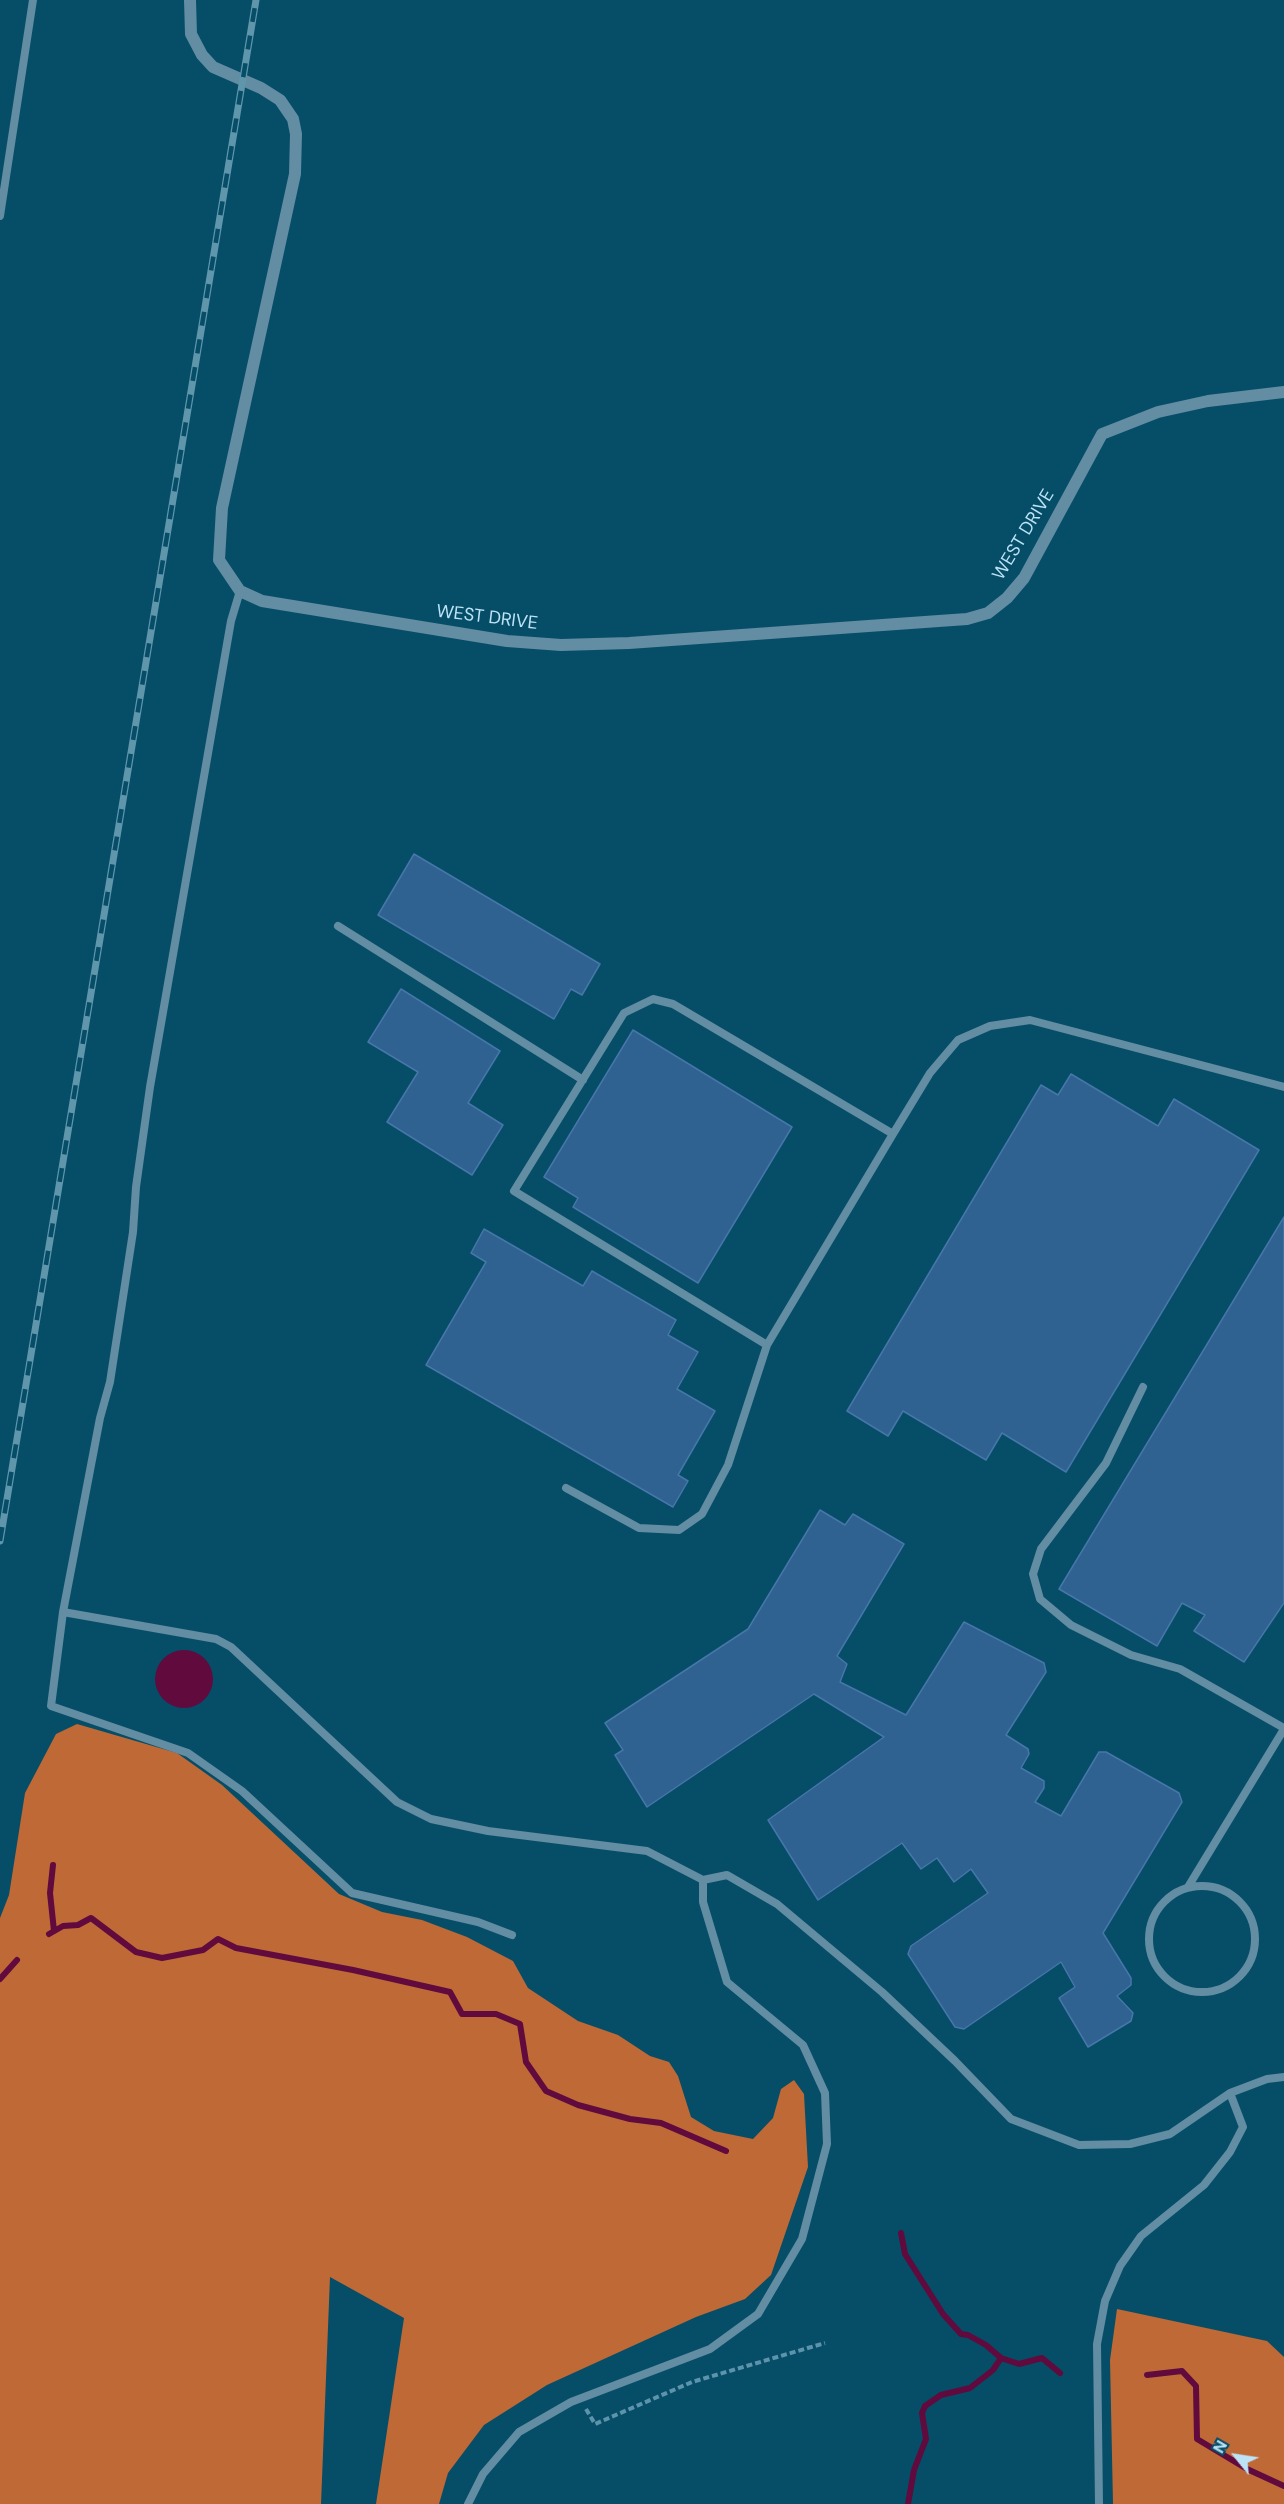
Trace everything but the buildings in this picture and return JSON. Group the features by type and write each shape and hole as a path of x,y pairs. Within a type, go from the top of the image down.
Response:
{"street":[{"path":"190,0 191,34 202,55 213,67 261,88 280,100 293,119 296,134 295,174 222,508 219,560 240,591"},
{"name":"WEST DRIVE","path":"240,591 262,602 507,641 561,645 629,643 967,619 988,614 1007,598 1024,578 1102,434 1158,412 1208,401 1284,392"}],"lane":[{"path":"0,216 33,0"},
{"path":"240,591 231,621 150,1088 136,1187 133,1232 110,1383 100,1418 63,1612 51,1706 189,1753 242,1791 352,1893 478,1922 512,1935"},
{"path":"338,926 583,1080"},
{"path":"767,1345 514,1191 624,1013 653,999 674,1004 893,1134"},
{"path":"566,1488 639,1528 679,1530 702,1514 728,1465 767,1345 930,1074 958,1040 990,1026 1030,1020 1284,1087"},
{"path":"1143,1387 1106,1463 1041,1549 1033,1574 1040,1599 1071,1625 1131,1655 1180,1669 1284,1729 1188,1887 1176,1892 1157,1910 1150,1928 1149,1947 1159,1970 1167,1980 1191,1991 1216,1990 1238,1978 1246,1968 1255,1944 1253,1924 1245,1907 1225,1891 1213,1886 1188,1887"},
{"path":"63,1612 216,1639 231,1647 397,1802 431,1819 488,1831 647,1851 703,1880 727,1875 777,1904 882,1992 955,2061 1011,2119 1078,2145 1130,2145 1170,2133 1230,2092 1267,2079 1284,2077"},
{"path":"468,2504 483,2474 519,2432 579,2399 710,2349 758,2314 802,2240 827,2144 825,2093 803,2045 727,1983 704,1902 703,1880"},
{"path":"1100,2504 1097,2344 1105,2301 1120,2266 1141,2236 1204,2185 1230,2152 1243,2127 1230,2092"}],"path":[{"path":"579,2399 596,2424 692,2382 825,2343"}],"shaded area":[{"path":"178,1650 190,1650 205,1658 213,1673 213,1685 205,1700 190,1708 178,1708 163,1700 155,1685 155,1673 163,1658"},
{"path":"77,1724 177,1753 222,1785 339,1894 382,1912 422,1920 467,1937 513,1961 528,1988 578,2021 618,2035 650,2056 669,2062 678,2076 691,2117 714,2131 753,2139 773,2118 781,2089 794,2080 804,2094 808,2167 771,2275 745,2299 696,2317 547,2385 484,2425 448,2473 439,2504 376,2504 404,2318 330,2277 321,2504 0,2504 0,1918 9,1895 25,1793 56,1734"},
{"path":"1117,2309 1267,2341 1284,2357 1284,2504 1113,2504 1110,2360"}],"waterway":[{"path":"53,1865 50,1893 54,1931"},
{"path":"49,1934 63,1926 78,1925 91,1918 136,1952 162,1958 203,1950 218,1939 236,1948 353,1970 450,1992 462,2014 496,2014 520,2024 526,2062 546,2091 578,2105 630,2119 661,2123 726,2151"},
{"path":"0,1979 17,1960"},
{"path":"901,2233 905,2254 943,2314 961,2334 968,2335 986,2345 1001,2358 1019,2364 1042,2358 1060,2373"},
{"path":"908,2504 914,2470 926,2439 922,2413 925,2406 941,2395 970,2388 993,2370 1001,2358"},
{"path":"1147,2375 1182,2371 1196,2386 1197,2439 1247,2469 1284,2486"}],"railway":[{"path":"0,1541 256,0"}]}
